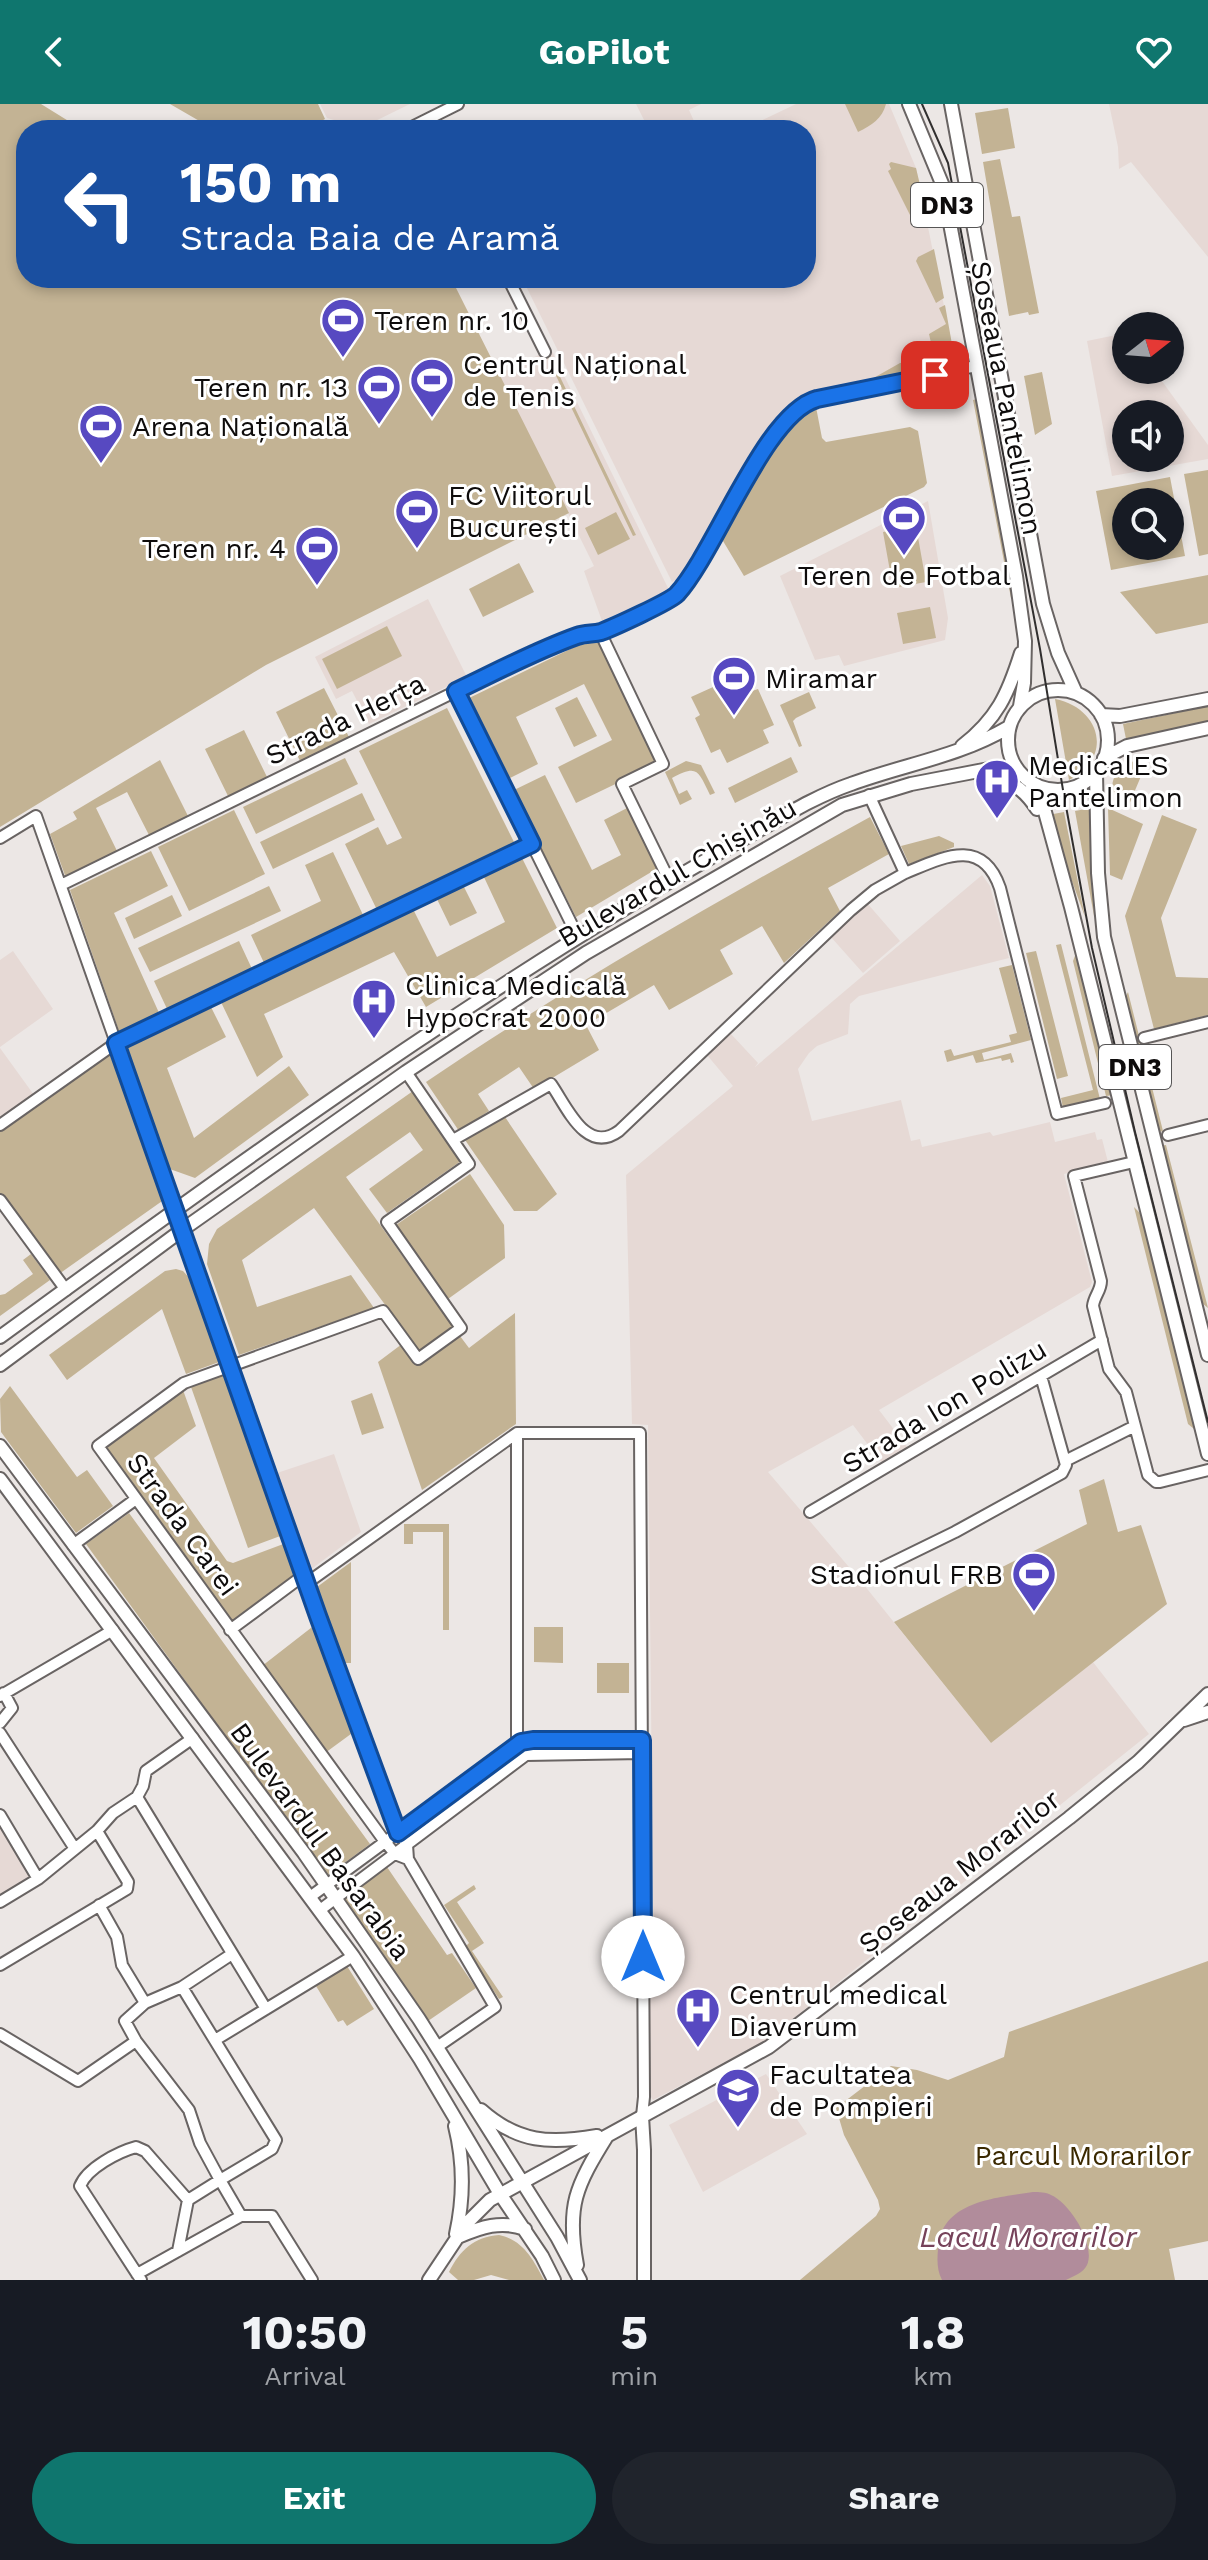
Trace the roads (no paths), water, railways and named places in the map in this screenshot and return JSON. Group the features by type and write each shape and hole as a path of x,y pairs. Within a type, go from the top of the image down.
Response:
{"main road":[{"name":"Șoseaua Pantelimon","path":"909,104 943,186 1021,605 1025,641 1020,706"},
{"name":"Șoseaua Pantelimon","path":"951,104 1043,604 1058,653 1076,693"},
{"path":"950,755 978,734 995,715 1011,685 1025,641"},
{"path":"1020,706 1044,692 1057,690 1076,693"},
{"name":"DN3","path":"1076,693 1095,706 1101,715"},
{"path":"1104,758 1108,738 1101,715 1120,716 1208,699"},
{"name":"DN3","path":"1009,727 1020,706"},
{"path":"1009,727 1008,744 1016,768"},
{"name":"Bulevardul Chișinău","path":"0,1337 433,1030 578,937 836,790 950,755 983,742 1009,727"},
{"path":"1104,758 1127,746 1208,728"},
{"name":"DN3","path":"1104,758 1096,773 1098,873 1104,937 1208,1355"},
{"name":"DN3","path":"1016,768 1030,781 1045,812 1208,1454"},
{"name":"Bulevardul Chișinău","path":"0,1365 182,1230 406,1072 586,953 825,813 869,795 953,775 1016,768"},
{"path":"1030,781 1045,788 1063,790 1076,787 1096,773"},
{"path":"953,775 998,777 1017,786 1033,804 1053,841"},
{"name":"Bulevardul Basarabia","path":"0,1446 336,1898 470,2098 580,2280"},
{"name":"Bulevardul Basarabia","path":"0,1479 353,1956 403,2032 500,2194 542,2256 554,2280"},
{"name":"Șoseaua Morarilor","path":"429,2280 478,2210 521,2182 779,2040 1069,1818 1138,1762 1208,1694"},
{"path":"1181,1721 1208,1712"},
{"path":"470,2098 499,2124 527,2138 560,2141 608,2134"},
{"path":"451,2111 459,2140 462,2178 456,2238"},
{"path":"642,2116 644,2280"},
{"path":"580,2280 572,2229 574,2201 581,2180 608,2134"},
{"path":"456,2238 478,2228 499,2224 525,2229"}],"street":[{"path":"427,120 458,104"},
{"path":"513,288 545,352"},
{"name":"Strada Herța","path":"61,885 456,691 554,645 581,634 600,632 675,596 766,448 804,405 817,399 976,366"},
{"path":"600,632 663,764 622,784 670,882"},
{"path":"456,691 578,937"},
{"path":"950,755 953,775"},
{"path":"869,795 905,873"},
{"path":"0,838 36,816 305,1579 398,1833 407,1845 408,1859 495,2007 437,2047"},
{"path":"0,1125 116,1043 532,844"},
{"path":"453,1140 551,1084 589,1136 601,1139 613,1135 875,890 905,873 953,855 964,854 972,855 998,883 1057,1114 1105,1103"},
{"path":"1144,1038 1208,1022"},
{"path":"230,1366 383,1311 418,1359 461,1328 387,1222 469,1164 406,1072"},
{"path":"1168,1135 1208,1125"},
{"path":"1134,1162 1074,1176 1101,1281 1101,1290 1094,1298 1093,1306 1112,1376 1126,1392 1148,1475 1156,1482 1208,1470"},
{"path":"0,1200 66,1290"},
{"name":"Strada Ion Polizu","path":"810,1512 1102,1340"},
{"name":"Strada Carei","path":"230,1366 184,1383 98,1446 385,1842 395,1854 408,1859"},
{"path":"865,1576 955,1532 1065,1470 1041,1376"},
{"path":"1065,1461 1135,1426"},
{"path":"517,1762 517,1433 640,1433 642,2116"},
{"name":"Strada Carei","path":"230,1630 517,1433"},
{"path":"73,1545 136,1499"},
{"path":"0,1723 12,1708 2,1695 113,1630"},
{"path":"0,1733 75,1849"},
{"path":"0,1902 38,1879 97,1831 113,1813 137,1797 146,1771 193,1738"},
{"path":"310,1897 517,1745 533,1740 642,1740"},
{"path":"320,1910 530,1754 642,1753"},
{"path":"137,1797 266,2009"},
{"path":"0,1815 38,1879"},
{"path":"0,1965 129,1886 97,1831"},
{"path":"99,1905 117,1937 122,1965 145,2003"},
{"path":"232,1954 182,1987 145,2003 125,2021 136,2041 189,2110 203,2151 241,2216"},
{"path":"215,2040 353,1956"},
{"path":"178,2251 188,2200 272,2149 276,2140 182,1987"},
{"path":"0,2034 78,2081 136,2041"},
{"path":"188,2200 145,2151 136,2147 88,2173 80,2182 139,2277 241,2216 272,2216 312,2280"}],"water":[{"name":"Lacul Morarilor","path":"1033,2192 1058,2199 1073,2215 1088,2247 1089,2257 1083,2270 1066,2280 942,2280 938,2265 941,2233 959,2211 987,2200"}],"tram line":[{"path":"922,104 948,163 1040,649 1092,948 1208,1422"}],"place":[{"name":"Teren nr. 10","path":"343,359"},
{"name":"Centrul Național de Tenis","path":"432,419"},
{"name":"Teren nr. 13","path":"379,426"},
{"name":"Arena Națională","path":"101,465"},
{"name":"FC Viitorul București","path":"417,550"},
{"name":"Teren de Fotbal","path":"904,557"},
{"name":"Teren nr. 4","path":"317,587"},
{"name":"Miramar","path":"734,717"},
{"name":"MedicalES Pantelimon","path":"997,820"},
{"name":"Clinica Medicală Hypocrat 2000","path":"374,1040"},
{"name":"Stadionul FRB","path":"1034,1613"},
{"name":"Centrul medical Diaverum","path":"698,2049"},
{"name":"Facultatea de Pompieri","path":"738,2129"}],"park label":[{"name":"Parcul Morarilor","path":"1083,2155"}]}
